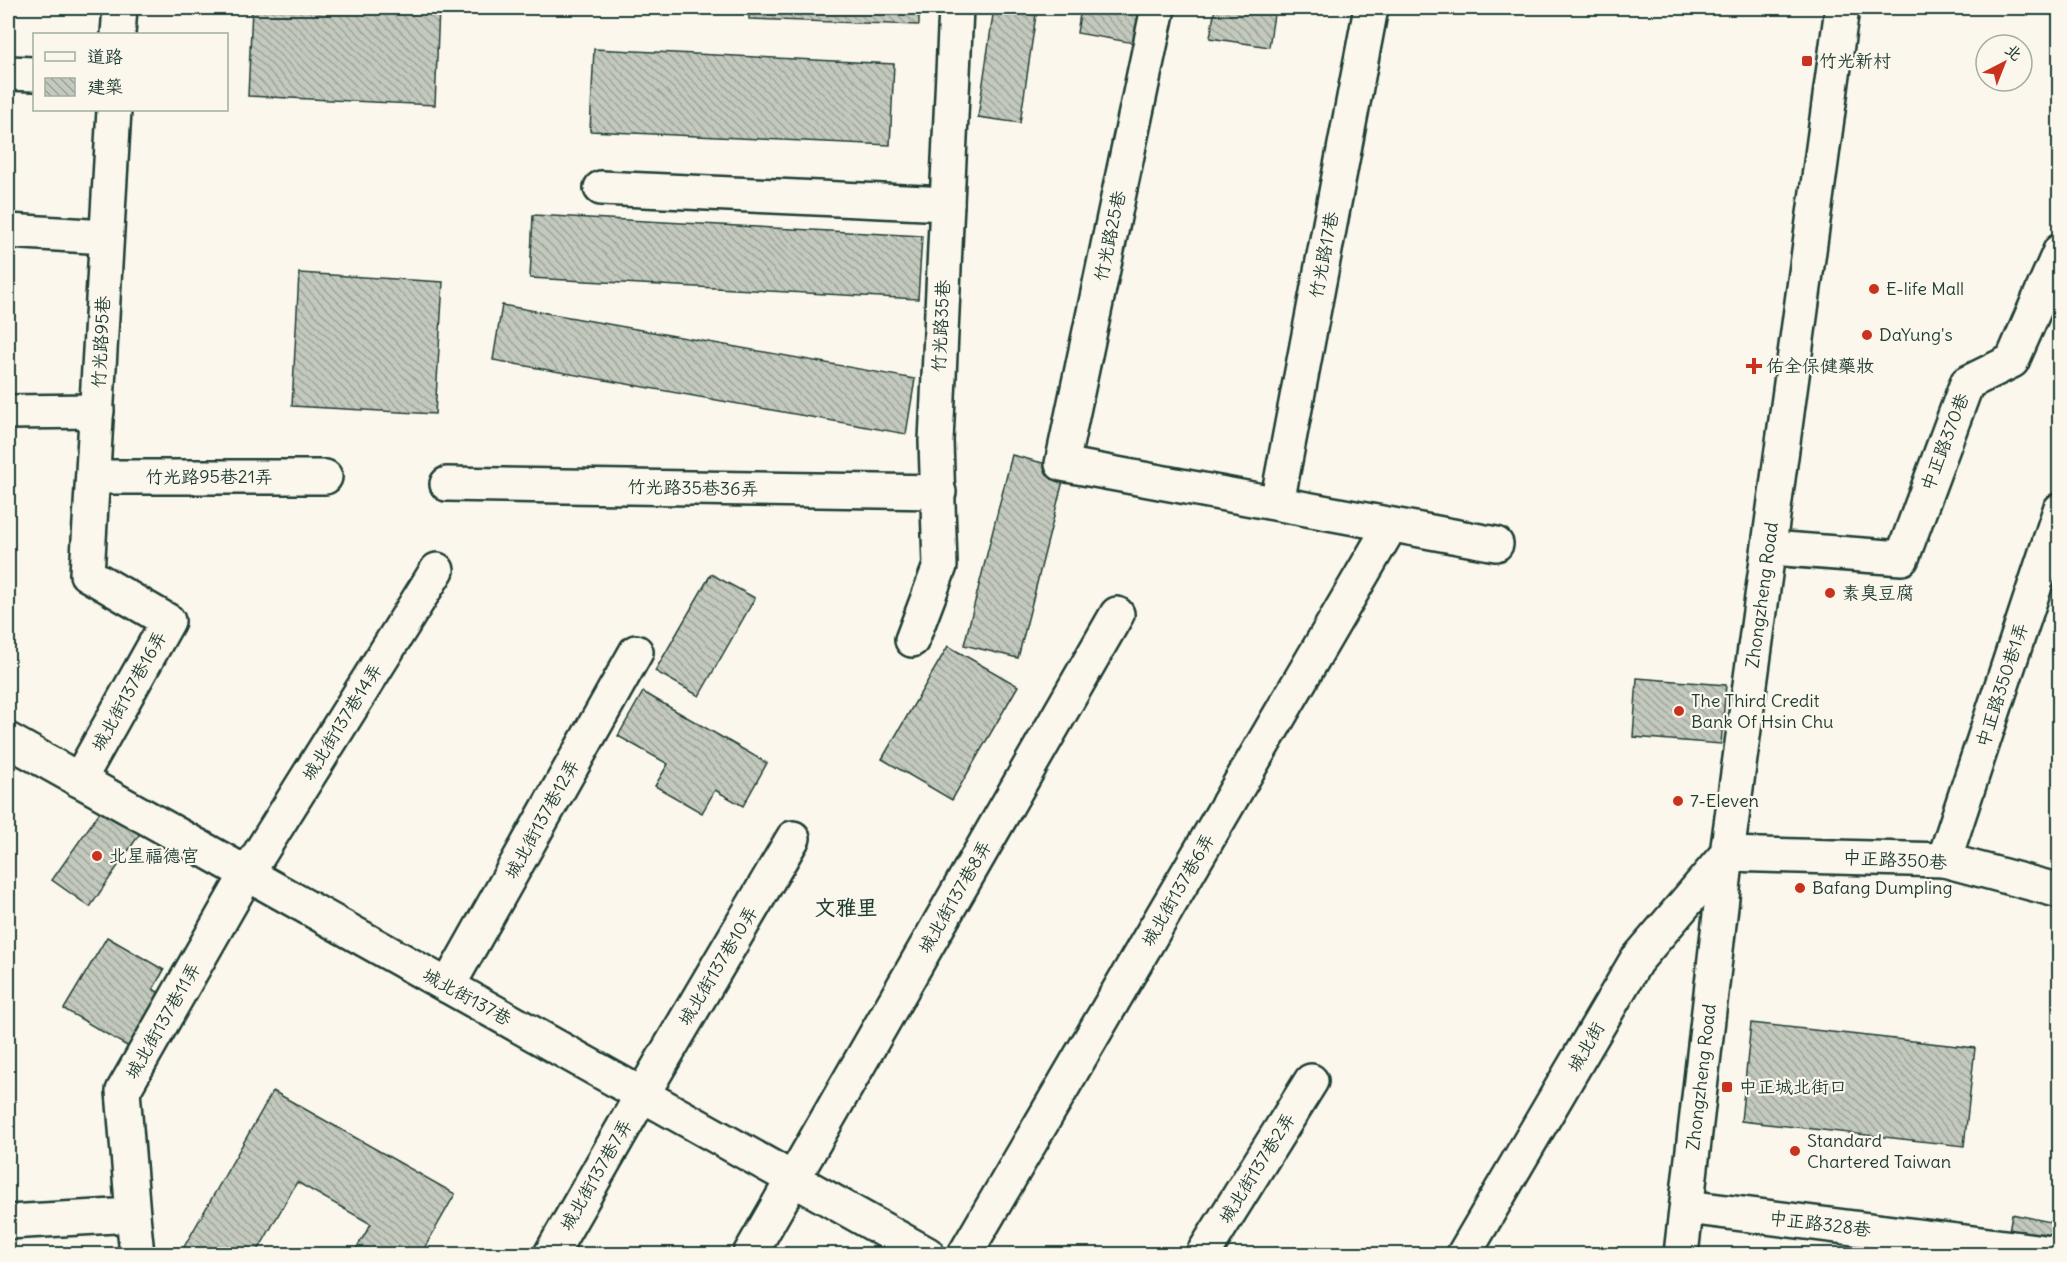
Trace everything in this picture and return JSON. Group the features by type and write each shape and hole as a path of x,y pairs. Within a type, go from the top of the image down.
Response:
{"street":[{"path":"118,33 120,8"},
{"name":"竹光路35巷","path":"912,640 940,566 936,441 956,8"},
{"name":"竹光路25巷","path":"1158,8 1062,464 1277,503"},
{"name":"竹光路17巷","path":"1277,503 1371,8"},
{"name":"Zhongzheng Road","path":"1681,1254 1727,854 1842,8"},
{"path":"8,73 33,74"},
{"name":"竹光路95巷","path":"87,574 114,111"},
{"path":"601,188 947,204"},
{"path":"8,231 106,237"},
{"name":"中正路370巷","path":"1770,548 1902,558 1967,383 2012,361 2060,251"},
{"path":"8,412 97,411"},
{"name":"竹光路95巷21弄","path":"93,477 325,477"},
{"name":"竹光路35巷36弄","path":"447,484 939,492"},
{"path":"1277,503 1496,544"},
{"name":"中正路350巷1弄","path":"1944,860 2060,510"},
{"name":"城北街137巷6弄","path":"965,1254 1390,525"},
{"name":"城北街137巷14弄","path":"247,874 437,570"},
{"name":"城北街137巷16弄","path":"79,780 168,621 87,574"},
{"name":"城北街137巷8弄","path":"750,1254 1117,614"},
{"name":"城北街137巷12弄","path":"448,986 636,652"},
{"name":"城北街137巷","path":"12,746 79,780 927,1254"},
{"name":"城北街137巷10弄","path":"642,1095 794,838"},
{"name":"中正路350巷","path":"1727,854 1944,860 2060,891"},
{"name":"城北街","path":"1464,1254 1636,961 1727,854"},
{"name":"城北街137巷11弄","path":"137,1254 123,1091 247,874"},
{"name":"城北街137巷2弄","path":"1203,1254 1311,1081"},
{"name":"城北街137巷7弄","path":"551,1254 642,1095"},
{"name":"中正路328巷","path":"1687,1207 2060,1254"},
{"path":"8,1222 132,1215"}],"building":[{"path":"252,8 439,8 435,105 248,96"},
{"path":"749,8 919,8 919,25 749,19"},
{"path":"994,8 1037,8 1020,123 978,117"},
{"path":"1081,8 1141,8 1134,43 1077,33"},
{"path":"1215,8 1275,8 1269,47 1210,38"},
{"path":"594,49 894,64 890,145 590,131"},
{"path":"533,215 922,236 918,299 530,278"},
{"path":"299,273 443,282 435,414 292,406"},
{"path":"502,305 915,379 906,434 493,360"},
{"path":"1012,455 1066,469 1018,658 964,645"},
{"path":"711,574 755,598 699,696 655,671"},
{"path":"948,646 1018,686 952,800 882,759"},
{"name":"The Third Credit Bank Of Hsin Chu","path":"1637,678 1726,685 1721,744 1633,737"},
{"path":"643,692 767,763 743,806 715,790 702,813 655,786 668,764 618,736"},
{"name":"北星福德宫","path":"104,806 141,832 90,907 52,880"},
{"path":"107,937 164,970 153,989 181,1006 149,1059 64,1009"},
{"path":"1751,1023 1975,1048 1964,1146 1741,1121"},
{"path":"8,1050 13,1098 8,1098"},
{"path":"273,1091 455,1194 421,1254 353,1254 371,1224 297,1182 256,1254 180,1254"},
{"path":"2012,1214 2060,1224 2060,1254 2005,1254"}],"place":[{"name":"竹光新村","path":"1807,61"},
{"name":"E-life Mall","path":"1874,289"},
{"name":"DaYung's","path":"1867,335"},
{"name":"佑全保健藥妝","path":"1754,366"},
{"name":"素臭豆腐","path":"1830,593"},
{"name":"The Third Credit Bank Of Hsin Chu","path":"1679,711"},
{"name":"7-Eleven","path":"1678,801"},
{"name":"北星福德宫","path":"97,856"},
{"name":"Bafang Dumpling","path":"1800,888"},
{"name":"中正城北街口","path":"1727,1087"},
{"name":"Standard Chartered Taiwan","path":"1795,1151"}],"district":[{"name":"文雅里","path":"846,908"}]}
